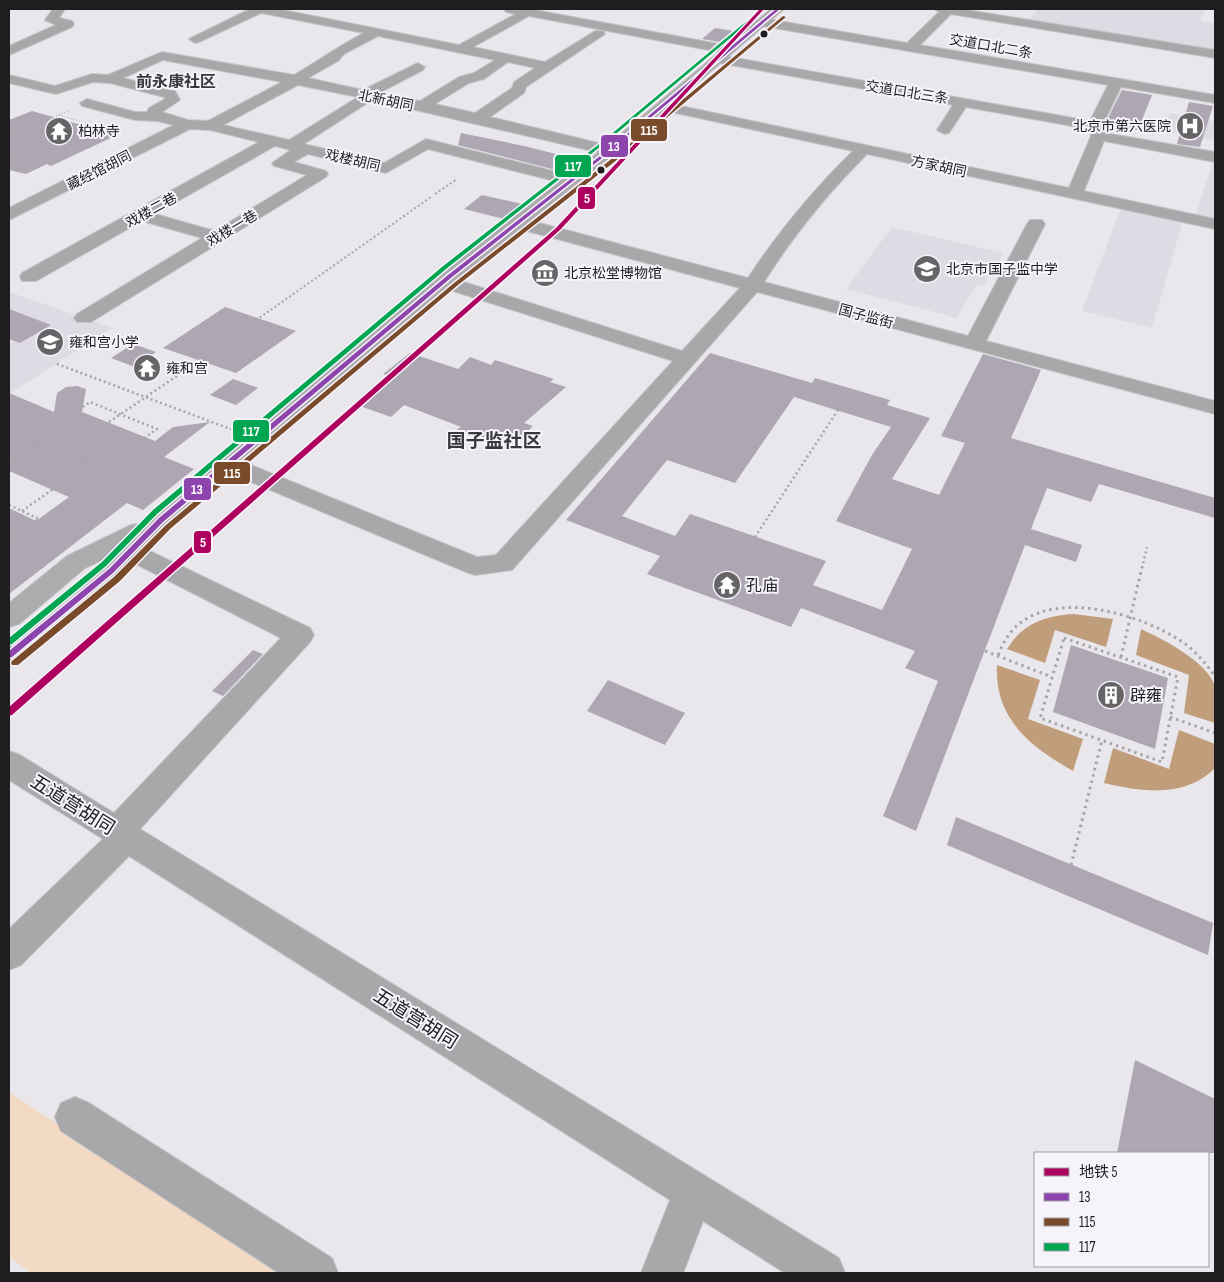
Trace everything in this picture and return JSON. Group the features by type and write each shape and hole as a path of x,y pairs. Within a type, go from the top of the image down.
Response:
{"main road":[{"path":"9,655 111,571 161,520 444,282 610,150 771,12"},
{"path":"9,617 76,562 161,520"}],"street":[{"path":"9,51 68,24 51,20 59,9"},
{"path":"195,38 260,9 280,10 376,32 546,66"},
{"name":"交道口北三条","path":"510,9 724,54 838,82 963,101 1215,157"},
{"path":"909,48 944,10 1215,54"},
{"path":"461,49 528,12"},
{"name":"交道口北二条","path":"771,12 909,48 1215,99"},
{"path":"210,126 296,80 333,58 339,51 376,32"},
{"path":"477,119 519,90 519,85 546,66 599,34"},
{"name":"北新胡同","path":"110,79 162,56 296,80 610,150"},
{"path":"421,107 464,80 479,76 506,58"},
{"path":"297,147 366,96 418,68"},
{"path":"9,79 56,90 92,78 110,79 170,94 173,100 154,111 159,117"},
{"path":"828,95 838,82"},
{"path":"1074,195 1116,83"},
{"path":"944,130 963,101"},
{"name":"戏楼胡同","path":"87,103 135,116 159,117 188,124 210,126 386,168 426,144 570,180"},
{"name":"方家胡同","path":"662,106 1215,224"},
{"name":"藏经馆胡同","path":"9,215 188,124"},
{"name":"戏楼二巷","path":"29,277 273,142"},
{"name":"戏楼一巷","path":"84,318 320,174 280,163 297,147"},
{"path":"228,464 475,566 503,564 752,286 786,235 830,182 864,149"},
{"path":"141,215 217,237"},
{"name":"国子监街","path":"518,223 1215,408"},
{"path":"974,345 1036,224"},
{"path":"444,282 686,360"},
{"path":"9,953 122,835 300,636 131,551"},
{"name":"五道营胡同","path":"9,764 824,1273"},
{"path":"75,1118 317,1273"},
{"path":"662,1273 694,1192"}],"path":[{"path":"9,136 87,103"},
{"path":"9,161 114,110"},
{"path":"59,115 87,123"},
{"path":"16,133 45,142"},
{"path":"435,194 457,179"},
{"path":"207,355 431,197"},
{"path":"109,422 199,361"},
{"path":"57,364 257,440"},
{"path":"62,421 90,402 157,429 130,448"},
{"path":"755,537 838,410"},
{"path":"46,432 34,439 102,468 114,459"},
{"path":"9,464 41,442"},
{"path":"22,511 90,463"},
{"path":"9,505 39,519 9,540"},
{"path":"1121,657 1147,547"},
{"path":"998,656 1008,633 1030,616 1054,608 1090,608 1130,616 1161,628 1189,647 1215,676"},
{"path":"1064,638 1121,657 1178,677 1162,762 1040,718 1064,638"},
{"path":"985,651 1052,677"},
{"path":"1170,717 1215,733"},
{"path":"1071,864 1102,740"}],"shaded area":[{"path":"1038,9 1205,9 1200,21 1215,23 1215,51 1028,21"},
{"name":"北京市第六医院","path":"1170,113 1214,121 1215,117 1215,141 1163,131"},
{"path":"1212,164 1215,165 1215,219 1196,215"},
{"path":"1121,208 1183,220 1152,328 1082,311"},
{"name":"北京市国子监中学","path":"892,227 1003,253 984,286 976,285 957,318 846,289"},
{"name":"雍和宫小学","path":"9,292 113,328 9,394"},
{"path":"1074,614 1113,619 1106,647 1055,630 1045,663 1007,649 1020,633 1036,622"},
{"path":"1141,629 1184,653 1205,670 1212,679 1215,688 1215,723 1184,713 1189,675 1136,655"},
{"path":"997,665 1040,680 1028,719 1083,739 1073,771 1043,752 1018,729 1002,701 998,684"},
{"path":"1179,730 1215,744 1215,768 1203,778 1191,784 1162,790 1133,789 1104,783 1113,748 1169,769"},
{"path":"9,1092 284,1273 31,1273 9,1257"}],"building":[{"path":"715,28 740,32 726,43 702,39"},
{"path":"1122,90 1152,95 1138,130 1105,124"},
{"path":"1189,102 1213,106 1200,147 1177,144"},
{"path":"32,111 117,135 51,166 47,164 26,174 9,170 9,120"},
{"path":"461,133 576,159 560,171 458,145"},
{"path":"482,195 522,204 504,219 464,209"},
{"path":"225,307 296,331 236,373 163,348"},
{"path":"9,309 51,325 20,343 9,339"},
{"path":"133,344 156,352 135,367 111,358"},
{"path":"410,353 458,369 470,357 491,365 495,360 554,379 550,382 566,387 524,423 533,426 511,449 456,430 461,427 404,405 391,417 354,404 389,376 383,374"},
{"path":"710,353 812,383 815,378 890,400 887,405 930,418 892,479 939,495 965,443 941,436 983,354 1041,370 1011,438 1215,498 1215,518 1099,484 1091,502 1047,488 1031,529 1082,545 1076,562 1025,545 916,831 883,816 938,681 905,668 915,651 801,608 791,627 647,574 660,556 566,520","holes":["794,397 891,427 872,455 836,521 912,549 882,610 813,585 826,561 690,514 675,536 622,516 667,460 735,483"]},
{"path":"233,379 258,388 236,405 210,395"},
{"path":"77,386 86,389 82,412 155,441 173,427 210,422 164,457 194,469 143,510 127,503 9,594 9,508 36,521 69,497 9,471 9,393 54,412 57,393 66,387"},
{"name":"辟雍","path":"1071,645 1168,678 1155,749 1053,712"},
{"path":"253,650 263,654 223,696 212,691"},
{"path":"608,680 685,713 665,745 587,711"},
{"path":"956,817 1213,923 1208,955 947,845"},
{"path":"1135,1060 1215,1099 1215,1153 1117,1152"}],"metro line":[{"name":"5","path":"9,712 558,229 762,9"}],"transit line":[{"name":"117","path":"9,642 104,564 155,512 444,268 604,142 763,9"},
{"name":"13","path":"9,655 111,571 161,520 450,276 610,150 778,9"},
{"name":"115","path":"15,663 117,579 168,527 456,284 616,158 784,17"}],"place":[{"name":"北京市第六医院","path":"1190,126"},
{"name":"柏林寺","path":"59,131"},
{"name":"北京市国子监中学","path":"927,269"},
{"name":"北京松堂博物馆","path":"545,273"},
{"name":"雍和宫小学","path":"50,342"},
{"name":"雍和宫","path":"147,368"},
{"name":"孔庙","path":"727,585"},
{"name":"辟雍","path":"1111,695"}],"district":[{"name":"前永康社区","path":"176,81"},
{"name":"国子监社区","path":"494,440"}]}
